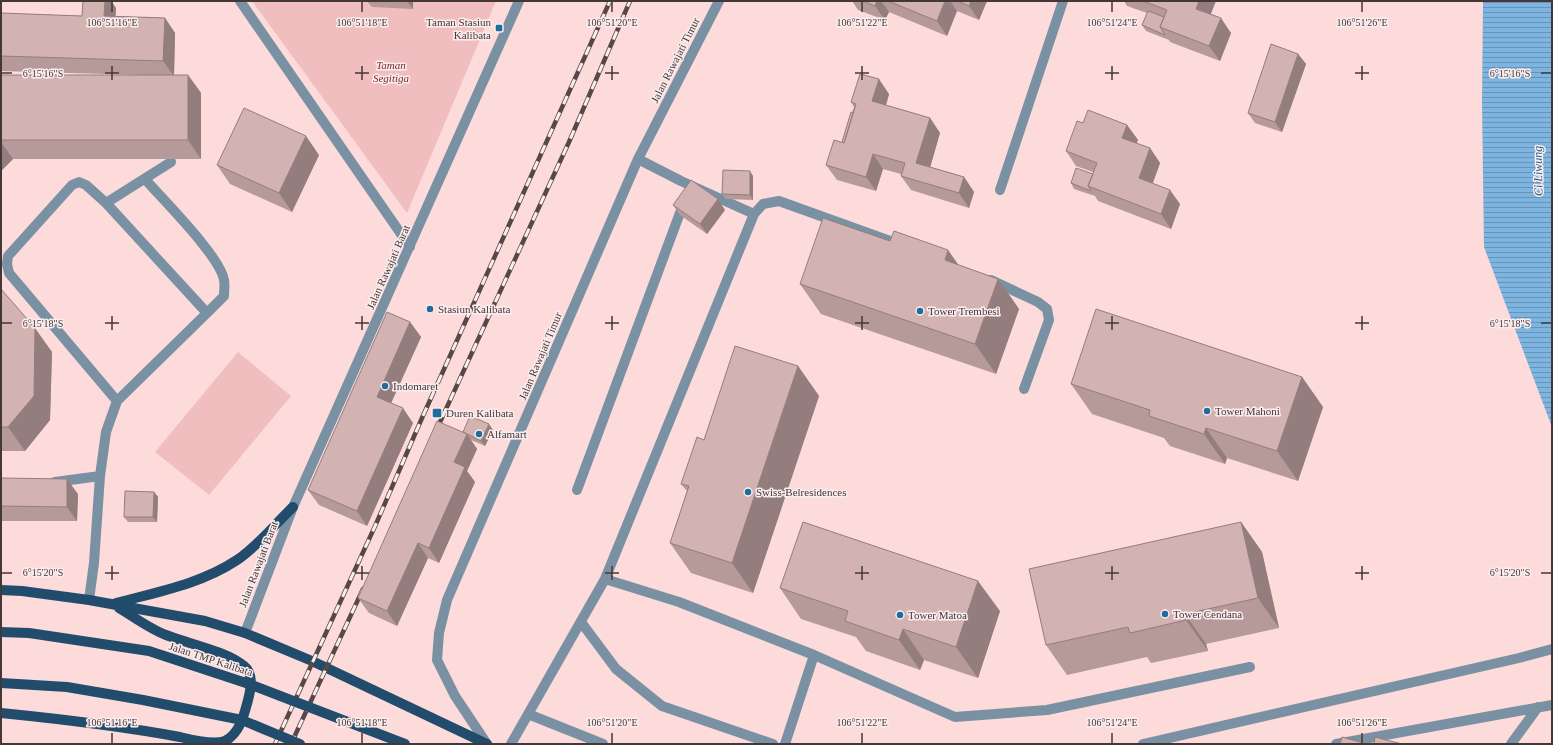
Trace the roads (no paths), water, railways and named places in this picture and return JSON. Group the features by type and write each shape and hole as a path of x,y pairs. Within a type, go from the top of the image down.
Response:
{"main road":[{"path":"112,604 188,584 217,571 238,559 253,547 292,507"},
{"path":"1,590 22,591 89,600 205,621 245,632 320,664 487,744"},
{"path":"1,713 81,722 207,742 224,741 236,732 247,707 250,694 251,684 248,669 224,655 164,634 112,604"},
{"name":"Jalan TMP Kalibata","path":"1,632 29,633 149,651 249,684 405,744"},
{"path":"1,684 67,687 143,700 242,720 300,744"}],"street":[{"path":"240,1 410,247"},
{"name":"Jalan Rawajati Barat","path":"245,632 292,507 410,247 519,1"},
{"name":"Jalan Rawajati Timur","path":"487,744 454,696 436,660 439,633 447,600 638,159 719,1"},
{"path":"1000,190 1063,1"},
{"path":"638,159 690,186 754,214"},
{"path":"106,203 171,162"},
{"path":"89,600 94,563 100,476 106,432 118,401 224,296 225,281 220,267 202,244 145,179"},
{"path":"118,401 9,273 7,264 8,256 72,185 79,182 86,185 106,203 207,313"},
{"path":"577,490 690,186"},
{"path":"511,744 605,580 754,214 763,204 779,201 914,249"},
{"path":"981,275 1038,302 1047,309 1049,320 1024,389"},
{"path":"42,483 100,476"},
{"path":"605,580 679,602 814,655 956,717 1047,710 1250,667"},
{"path":"581,622 616,668 662,706 773,744"},
{"path":"1143,744 1511,660 1552,649"},
{"path":"785,744 814,655"},
{"path":"1336,744 1552,705"},
{"path":"1512,744 1538,707"},
{"path":"528,714 603,744"}],"water":[{"name":"Ci Liwung","path":"1483,1 1552,1 1552,427 1484,247 1482,103"}],"railway":[{"path":"275,744 376,524 422,418 610,1"},
{"path":"435,433 569,142 630,1"},
{"path":"291,744 363,589"}],"place":[{"name":"Taman Stasiun Kalibata","path":"499,28"},
{"name":"Stasiun Kalibata","path":"430,309"},
{"name":"Tower Trembesi","path":"920,311"},
{"name":"Indomaret","path":"385,386"},
{"name":"Tower Mahoni","path":"1207,411"},
{"name":"Duren Kalibata","path":"437,413"},
{"name":"Alfamart","path":"479,434"},
{"name":"Swiss-Belresidences","path":"748,492"},
{"name":"Tower Cendana","path":"1165,614"},
{"name":"Tower Matoa","path":"900,615"}],"park label":[{"name":"Taman Segitiga","path":"391,71"}]}
